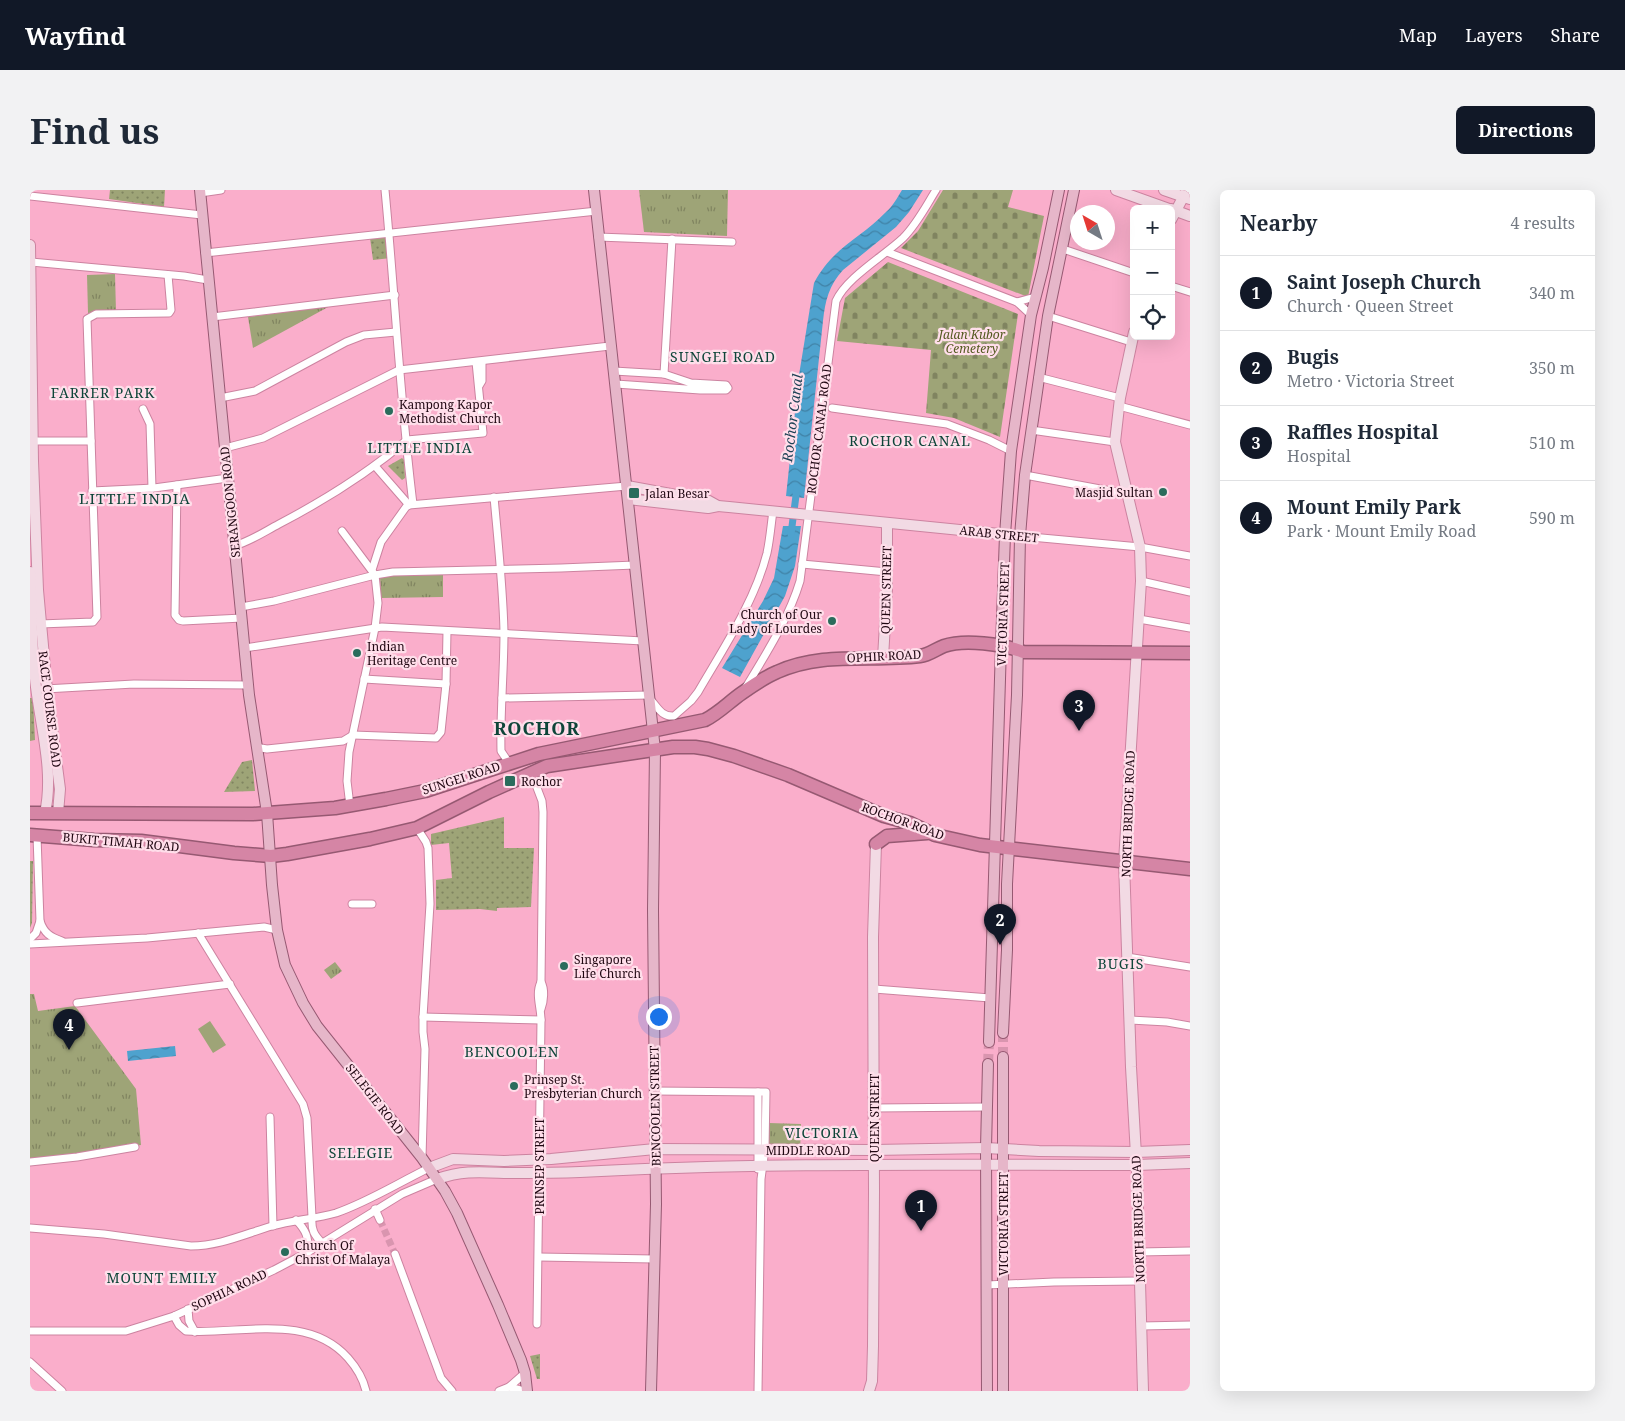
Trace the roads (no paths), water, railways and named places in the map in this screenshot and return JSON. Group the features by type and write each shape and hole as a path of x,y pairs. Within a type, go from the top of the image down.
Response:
{"highway":[{"name":"OPHIR ROAD","path":"653,731 705,720 776,672 796,665 840,658 921,656 956,643 1001,646 1023,652 1190,653"},
{"name":"SUNGEI ROAD","path":"268,813 350,806 425,791 539,754 653,731"},
{"name":"ROCHOR ROAD","path":"655,750 673,747 695,747 734,756 814,785 878,813 910,823 927,833 980,845 1190,869"},
{"path":"271,856 370,839 417,828 547,766 655,750"},
{"path":"558,751 574,752 580,758 579,762"},
{"name":"BUKIT TIMAH ROAD","path":"30,813 268,813"},
{"path":"876,844 887,836 927,833"},
{"name":"BUKIT TIMAH ROAD","path":"34,835 87,840 141,841 271,856"}],"main road":[{"path":"594,190 653,731"},
{"name":"VICTORIA STREET","path":"989,1042 1005,535 1012,451 1031,315 1059,190"},
{"name":"VICTORIA STREET","path":"1003,1033 1007,950 1007,884 1018,650 1020,536 1024,475 1048,316 1074,190"},
{"path":"1116,190 1154,205"},
{"path":"1164,190 1187,195 1175,209"},
{"name":"SERANGOON ROAD","path":"200,191 248,685 260,748 268,813"},
{"path":"1175,213 1190,216"},
{"name":"RACE COURSE ROAD","path":"30,245 36,685 50,750"},
{"name":"NORTH BRIDGE ROAD","path":"1131,342 1119,402 1115,442 1140,547 1139,619 1124,862 1137,1166 1143,1391"},
{"path":"30,482 34,471"},
{"path":"627,486 708,501 718,506"},
{"path":"628,499 708,508 718,506"},
{"name":"ARAB STREET","path":"718,506 1020,536"},
{"name":"QUEEN STREET","path":"883,658 887,522"},
{"name":"RACE COURSE ROAD","path":"30,572 31,610 36,627 47,690 50,750 49,789 52,813"},
{"name":"BENCOOLEN STREET","path":"651,1391 656,1168 653,891 655,750 653,731"},
{"name":"SELEGIE ROAD","path":"268,813 272,885 277,930 285,965 302,1002 317,1026 437,1179 457,1213 482,1267 525,1373"},
{"name":"QUEEN STREET","path":"869,1391 872,1367 874,890 876,844"},
{"name":"VICTORIA STREET","path":"1003,1057 1003,1391"},
{"name":"VICTORIA STREET","path":"987,1391 986,1148 988,1064"},
{"name":"MIDDLE ROAD","path":"428,1168 453,1159 540,1160 655,1150 986,1148 1003,1150 1136,1152 1190,1150"},
{"name":"MIDDLE ROAD","path":"437,1179 456,1173 472,1171 540,1173 656,1168 874,1164 1137,1166 1190,1164"},
{"path":"525,1373 526,1391"}],"street":[{"path":"200,191 221,190"},
{"path":"385,190 411,505"},
{"name":"ROCHOR CANAL ROAD","path":"742,694 763,659 794,599 800,580 805,514 836,301 843,288 887,252 912,228 936,190"},
{"path":"30,196 202,215"},
{"path":"205,254 596,211"},
{"path":"598,237 732,242"},
{"path":"664,374 672,239"},
{"path":"1063,249 1130,272"},
{"path":"887,252 1017,302 1031,315"},
{"path":"31,262 208,280"},
{"path":"36,627 94,622 97,617 87,319 96,314 167,314 171,312 168,275"},
{"path":"1175,287 1190,292"},
{"path":"212,317 395,295"},
{"path":"1017,302 1035,298"},
{"path":"1048,316 1131,342"},
{"path":"220,398 255,391 346,342 364,335 396,332"},
{"path":"225,448 263,438 399,370 610,346"},
{"path":"234,546 250,541 306,510 375,466 407,440 483,433 479,386 477,382 479,362"},
{"path":"614,371 664,374 690,386 616,384"},
{"path":"1038,377 1190,426"},
{"path":"832,408 947,424 1012,451"},
{"path":"143,409 150,424 152,488"},
{"path":"1031,430 1115,442"},
{"path":"32,441 91,442"},
{"path":"375,466 411,505"},
{"path":"1024,475 1127,494"},
{"path":"92,491 152,488 228,478"},
{"path":"177,485 175,615 183,621 242,618"},
{"path":"350,806 347,781 350,737 378,608 374,572 381,542 406,508 411,505 627,486"},
{"path":"494,497 501,570 504,633 501,751 507,760 513,762"},
{"path":"502,698 649,697 660,713 670,717 674,716 698,692 744,610 767,551 776,511"},
{"path":"342,531 374,572"},
{"name":"ARAB STREET","path":"1020,536 1140,547 1190,556"},
{"path":"802,564 887,572"},
{"path":"241,607 274,601 374,572 635,565"},
{"path":"1140,581 1190,592"},
{"path":"1139,619 1190,628"},
{"path":"245,648 375,628 643,640"},
{"path":"260,748 350,737 436,738 441,732 446,684 448,631"},
{"path":"364,679 446,684"},
{"path":"36,685 47,690 134,684 248,685"},
{"name":"PRINSEP STREET","path":"531,772 542,801 543,812 541,982 544,986 543,1003 540,1009 540,1173 537,1324"},
{"path":"417,828 428,848 430,904 423,1017 425,1049 422,1158"},
{"path":"34,835 40,921 45,933 64,942"},
{"path":"352,904 372,904"},
{"path":"30,939 36,932 40,921"},
{"path":"30,944 147,938 264,927 277,930"},
{"path":"198,933 303,1104 307,1118 311,1227 323,1244"},
{"path":"1127,957 1190,966"},
{"path":"77,1003 230,984"},
{"path":"874,989 990,998"},
{"path":"423,1017 540,1020"},
{"path":"1130,1020 1190,1026"},
{"path":"654,1091 762,1092 758,1391"},
{"path":"874,1108 987,1107"},
{"path":"270,1117 273,1226"},
{"path":"30,1162 77,1157 135,1147"},
{"path":"30,1228 104,1234 191,1246 204,1246 296,1220 334,1213 351,1207 428,1168"},
{"name":"SOPHIA ROAD","path":"30,1331 126,1331 174,1316 274,1270 323,1244 402,1194 437,1179"},
{"path":"375,1210 380,1220"},
{"path":"296,1220 309,1240 308,1252"},
{"path":"1139,1252 1190,1251"},
{"path":"395,1254 441,1378 452,1391"},
{"path":"539,1257 654,1259"},
{"path":"987,1285 1054,1282 1140,1282"},
{"path":"188,1309 189,1321 194,1332"},
{"path":"174,1316 183,1329 194,1332 283,1329 313,1334 335,1345 342,1352 355,1366 366,1391"},
{"path":"1141,1326 1190,1325"},
{"path":"30,1362 58,1389"},
{"path":"499,1391 509,1386 525,1373"},
{"path":"509,1386 526,1391"}],"water":[{"path":"902,190 923,190 909,212 896,227 843,270 834,281 828,294 824,314 804,498 786,496 799,375 814,283 821,271 838,252 888,210"},
{"path":"783,526 801,526 795,566 785,596 740,677 722,668 763,601 774,578"},
{"path":"175,1046 176,1056 128,1061 127,1051"}],"waterway":[{"name":"Rochor Canal","path":"791,534 797,488"}],"tunnel":[{"path":"1003,1033 1003,1057"},
{"path":"988,1064 989,1042"},
{"path":"380,1220 395,1254"}],"place":[{"name":"Kampong Kapor Methodist Church","path":"389,411"},
{"name":"Masjid Sultan","path":"1163,492"},
{"name":"Jalan Besar","path":"634,493"},
{"name":"Church of Our Lady of Lourdes","path":"832,621"},
{"name":"Indian Heritage Centre","path":"357,653"},
{"name":"Raffles Hospital","path":"1079,731"},
{"name":"Rochor","path":"510,781"},
{"name":"Bugis","path":"1000,945"},
{"name":"Singapore Life Church","path":"564,966"},
{"name":"Mount Emily Park","path":"69,1050"},
{"name":"Prinsep St. Presbyterian Church","path":"514,1086"},
{"name":"Saint Joseph Church","path":"921,1231"},
{"name":"Church Of Christ Of Malaya","path":"285,1252"}],"district":[{"name":"SUNGEI ROAD","path":"723,356"},
{"name":"FARRER PARK","path":"103,392"},
{"name":"ROCHOR CANAL","path":"910,440"},
{"name":"LITTLE INDIA","path":"420,447"},
{"name":"LITTLE INDIA","path":"135,498"},
{"name":"ROCHOR","path":"537,728"},
{"name":"BUGIS","path":"1121,963"},
{"name":"BENCOOLEN","path":"512,1051"},
{"name":"VICTORIA","path":"822,1132"},
{"name":"SELEGIE","path":"361,1152"},
{"name":"MOUNT EMILY","path":"162,1277"}],"park label":[{"name":"Jalan Kubor Cemetery","path":"972,341"}]}
